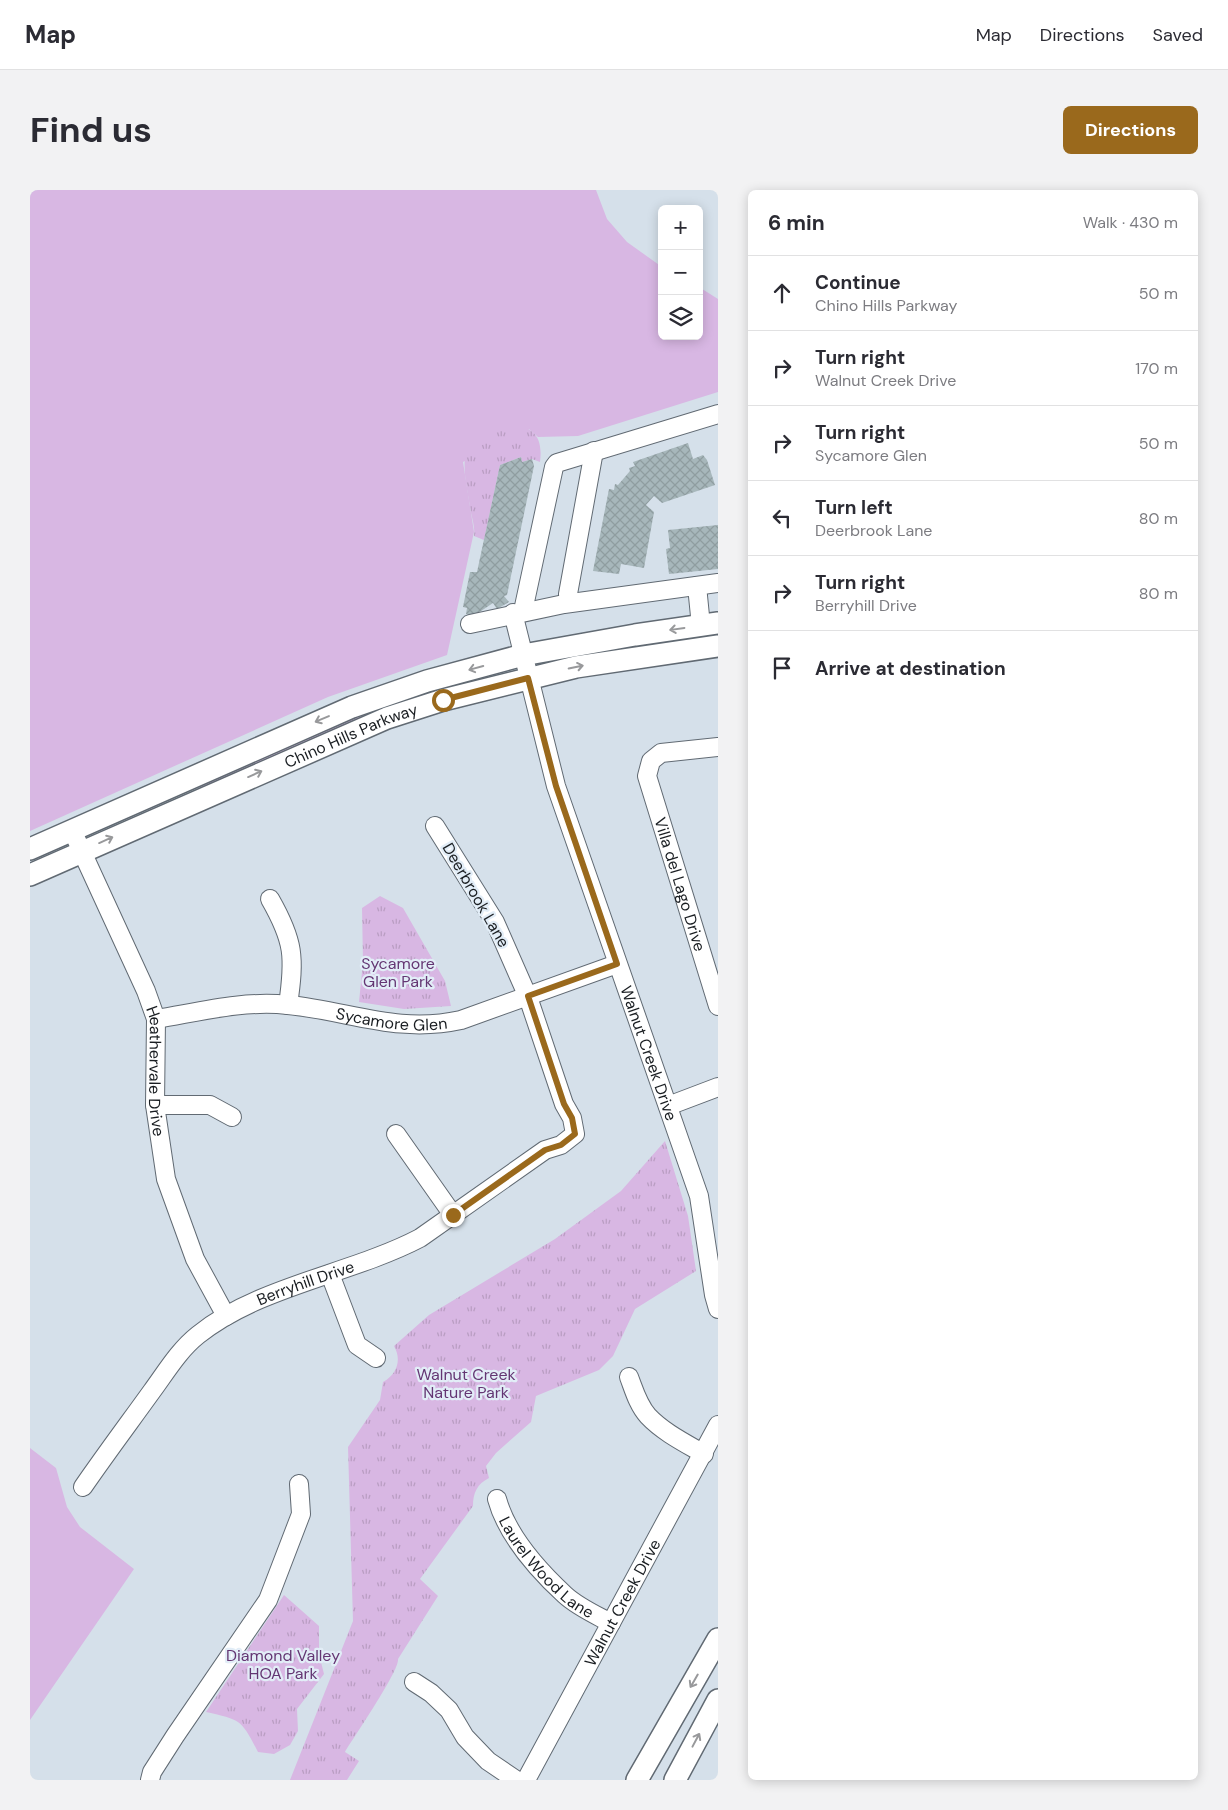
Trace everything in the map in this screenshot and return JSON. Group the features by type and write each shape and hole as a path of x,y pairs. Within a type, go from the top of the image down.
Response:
{"main road":[{"name":"Chino Hills Parkway","path":"30,849 352,706 427,681 523,655 635,634 710,625"},
{"name":"Chino Hills Parkway","path":"30,875 387,718 443,700 529,682 576,667 718,646"},
{"path":"636,1780 718,1639"},
{"path":"675,1780 716,1709"}],"street":[{"path":"518,612 554,468 564,459 718,414"},
{"path":"569,604 568,594 594,451"},
{"path":"470,624 518,612 718,583"},
{"path":"697,586 710,625"},
{"name":"Walnut Creek Drive","path":"518,612 523,655 556,786 699,1196 714,1275 718,1309"},
{"name":"Villa del Lago Drive","path":"718,747 661,753 650,761 647,776 718,1006"},
{"name":"Deerbrook Lane","path":"435,826 495,922 528,996 564,1104 572,1118 575,1134"},
{"name":"Heathervale Drive","path":"72,830 146,991 156,1019 155,1105 166,1179 195,1259 226,1316"},
{"path":"270,899 286,927 292,952 292,978 288,1005"},
{"name":"Sycamore Glen","path":"156,1019 237,1006 288,1005 414,1026 440,1025 461,1020 617,964"},
{"path":"668,1106 718,1087"},
{"path":"155,1105 210,1105 232,1117"},
{"path":"396,1134 453,1215"},
{"name":"Berryhill Drive","path":"83,1487 177,1357 197,1336 226,1316 274,1294 399,1249 420,1238 545,1150 561,1145 575,1134"},
{"path":"330,1274 358,1345 376,1358"},
{"path":"629,1377 639,1403 648,1416 662,1428 704,1454"},
{"name":"Walnut Creek Drive","path":"526,1780 718,1425"},
{"path":"150,1780 152,1772 175,1736 268,1600 301,1514 299,1484"},
{"name":"Laurel Wood Lane","path":"497,1499 502,1516 518,1541 566,1596 611,1623"},
{"path":"414,1682 432,1693 449,1710 465,1737 488,1761 516,1780"}],"green space":[{"path":"30,190 596,190 607,219 627,242 658,264 658,340 703,340 703,290 718,299 718,392 578,436 538,437 529,429 463,462 474,532 447,655 328,697 30,831"},
{"path":"502,423 527,428 533,432 540,444 540,462 532,459 522,462 521,457 500,465 484,540 474,536 474,525 466,484 465,459 468,448 475,438 486,430"},
{"path":"378,708 355,722 196,790 215,775"},
{"name":"Sycamore Glen Park","path":"380,896 403,908 445,981 451,1006 404,1009 359,1002 363,962 362,908"},
{"name":"Walnut Creek Nature Park","path":"665,1141 688,1216 696,1271 635,1309 613,1356 599,1370 536,1396 531,1422 496,1453 486,1466 489,1478 476,1489 473,1506 420,1579 438,1596 398,1659 392,1676 345,1752 359,1761 347,1780 290,1780 353,1621 348,1447 380,1400 383,1382 395,1371 398,1356 394,1346 429,1315 555,1239 621,1191"},
{"path":"30,1448 56,1468 67,1507 80,1527 134,1569 30,1720"},
{"name":"Diamond Valley HOA Park","path":"284,1595 319,1626 319,1654 324,1674 297,1709 298,1731 290,1745 274,1754 258,1752 248,1733 233,1719 206,1712"}],"building":[{"path":"688,443 693,459 703,455 707,460 715,485 662,503 654,496 646,505 654,512 644,568 621,564 619,574 593,571 609,489 614,490 615,484 618,485 630,471 629,468 635,466 633,462"},
{"path":"521,457 522,462 532,459 534,466 507,595 504,596 509,602 497,609 493,603 475,615 466,614 467,608 463,607 470,572 477,572 500,465"},
{"path":"718,525 718,569 669,574 666,549 670,548 668,530"}],"route":[{"path":"443,700 528,678 556,786 617,964 528,996 564,1104 572,1118 575,1134 561,1145 545,1150 453,1215"}]}
